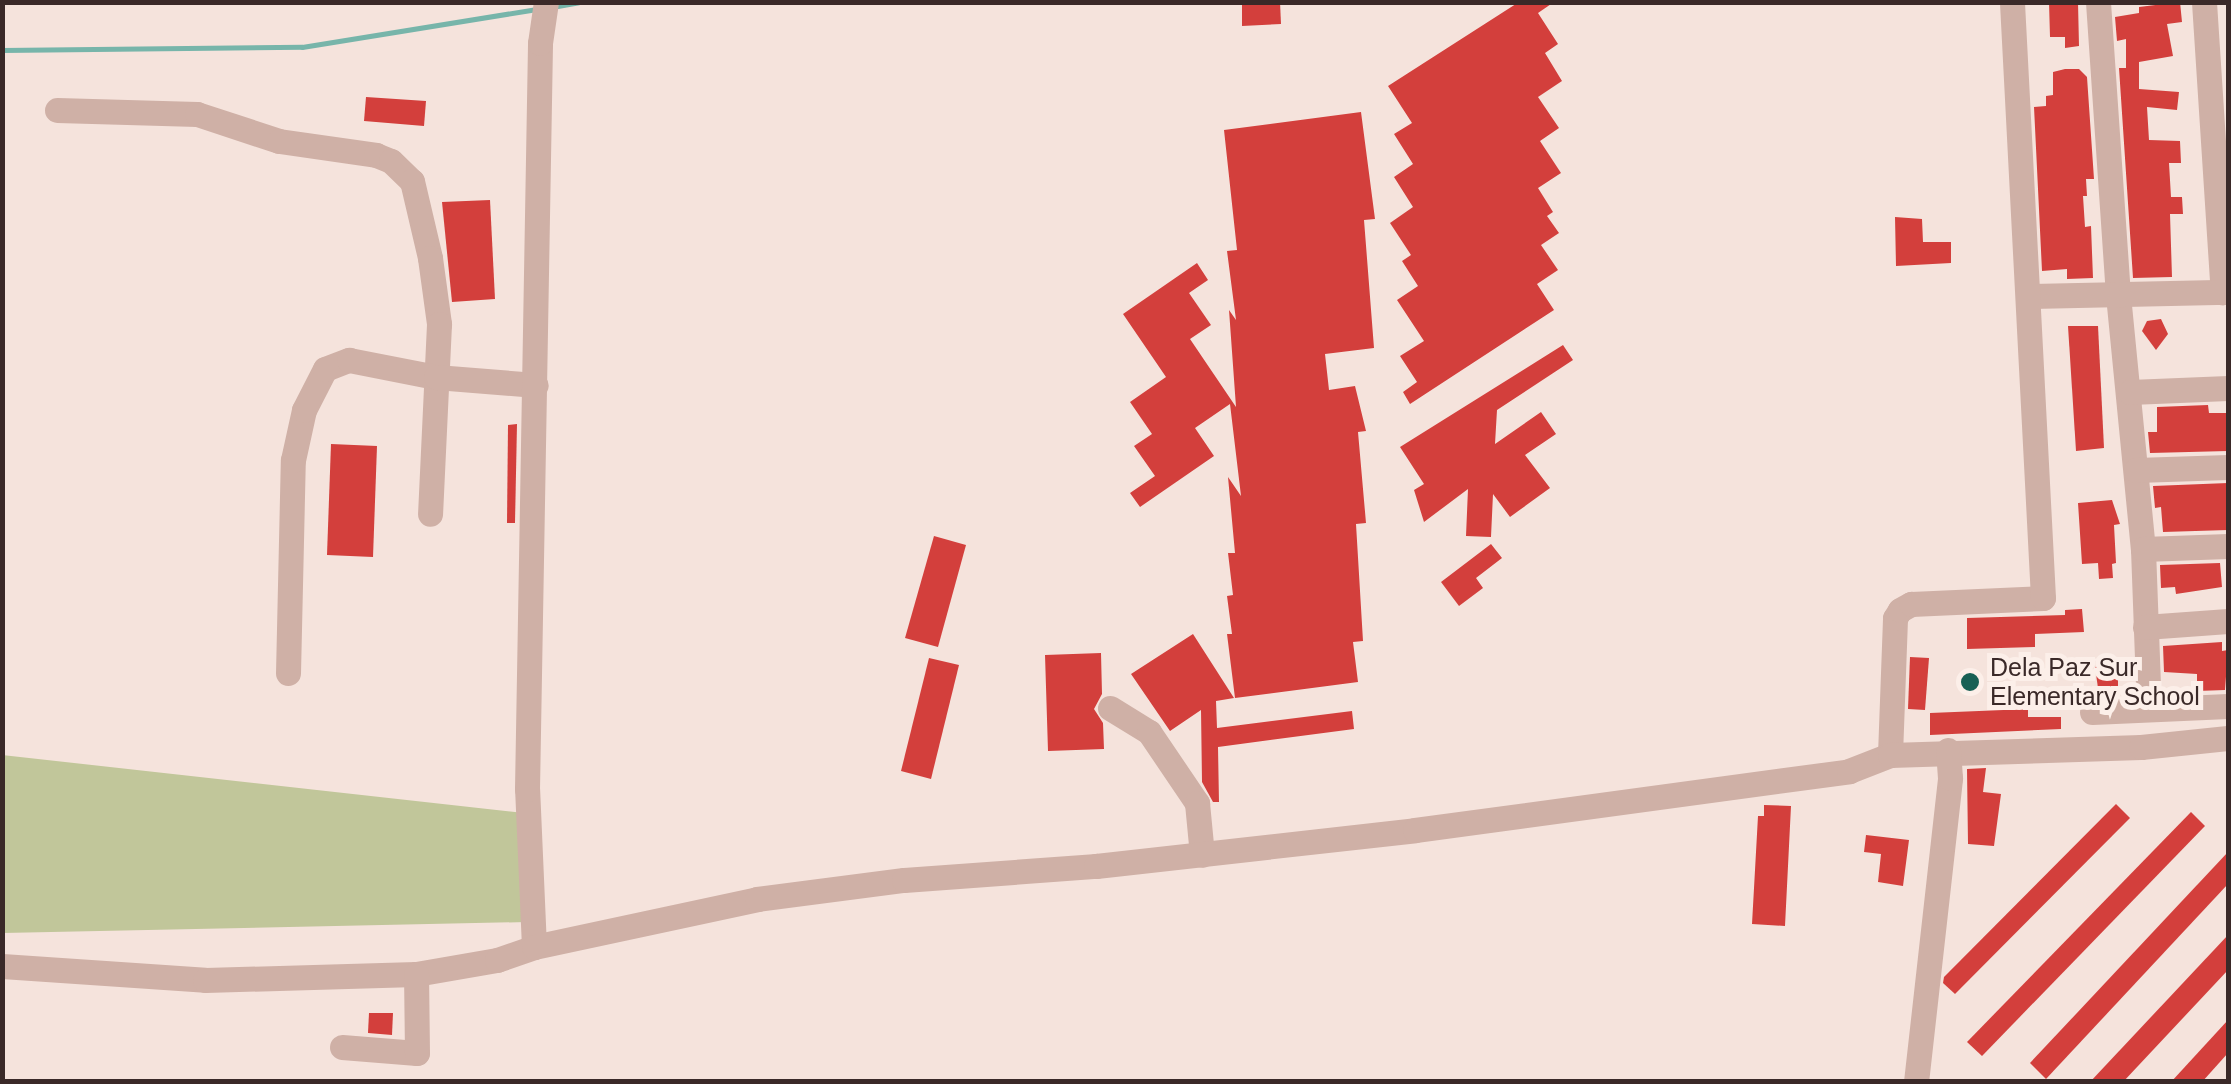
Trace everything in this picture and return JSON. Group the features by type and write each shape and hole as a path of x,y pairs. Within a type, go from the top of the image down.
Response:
{"street":[{"path":"534,947 527,789 540,43 546,2"},
{"path":"1890,756 1895,618 1900,610 1911,604 2043,598 2012,2"},
{"path":"2098,2 2118,295 2143,549 2149,709"},
{"path":"2029,296 2226,292 2204,2"},
{"path":"57,110 197,114 279,141 391,162 412,180 421,208 438,324 430,514"},
{"path":"288,673 293,460 304,410 319,376 336,362 350,360 436,377 536,385"},
{"path":"2130,392 2228,388"},
{"path":"2136,470 2228,467"},
{"path":"2143,549 2228,546"},
{"path":"2145,627 2228,621"},
{"path":"2092,712 2228,706"},
{"path":"1110,708 1149,732 1197,803 1202,855"},
{"path":"2,966 204,980 416,974 497,960 534,947 757,899 904,880 1202,855 1848,771 1890,756 1948,750 2141,747 2228,738"},
{"path":"1916,1082 1950,778 1948,750"},
{"path":"342,1047 417,1054 416,974"}],"green space":[{"path":"2,755 524,813 527,922 3,933"}],"building":[{"path":"1242,2 1280,2 1281,24 1242,26"},
{"path":"1519,2 1554,2 1538,13 1558,44 1545,53 1562,81 1538,97 1559,128 1540,141 1561,173 1538,188 1553,212 1547,216 1559,233 1541,245 1558,270 1537,284 1554,310 1410,404 1403,392 1417,382 1400,356 1424,341 1397,300 1418,286 1402,261 1411,255 1390,223 1413,207 1394,177 1413,164 1394,134 1412,123 1388,86"},
{"path":"2049,2 2078,2 2079,46 2065,48 2065,37 2050,37"},
{"path":"2180,2 2182,22 2167,24 2173,56 2139,62 2139,89 2179,92 2177,110 2147,107 2149,140 2180,141 2181,163 2169,163 2171,197 2182,197 2183,214 2170,214 2172,277 2133,278 2119,68 2126,68 2126,39 2117,41 2115,17 2139,13 2139,7"},
{"path":"2079,69 2087,77 2094,179 2086,179 2087,196 2083,196 2085,227 2091,226 2093,278 2067,279 2067,269 2042,271 2034,107 2046,106 2046,96 2053,95 2053,72"},
{"path":"366,97 426,101 424,126 364,121"},
{"path":"1361,112 1375,219 1364,220 1374,348 1325,354 1329,390 1355,386 1366,431 1358,432 1366,523 1356,524 1363,641 1353,642 1358,682 1235,698 1227,634 1232,634 1227,596 1233,595 1228,553 1235,553 1228,477 1241,496 1230,404 1195,428 1214,456 1140,507 1130,493 1155,476 1134,446 1152,434 1130,402 1166,377 1123,314 1197,263 1208,280 1189,293 1211,325 1190,339 1236,407 1229,310 1236,320 1227,251 1237,250 1224,130"},
{"path":"490,200 495,299 452,302 442,202"},
{"path":"1895,217 1922,219 1923,242 1951,242 1951,263 1896,266"},
{"path":"2161,319 2168,334 2156,350 2142,331 2147,321"},
{"path":"2068,326 2098,326 2104,448 2076,451"},
{"path":"1563,345 1573,360 1497,410 1495,444 1541,412 1556,434 1525,455 1550,488 1510,517 1493,494 1491,537 1466,536 1468,489 1424,522 1414,490 1424,484 1400,447"},
{"path":"2208,405 2209,413 2228,413 2228,451 2150,453 2148,432 2157,432 2157,407"},
{"path":"517,424 515,523 507,523 508,425"},
{"path":"331,444 377,446 373,557 327,555"},
{"path":"2228,483 2228,530 2163,532 2161,507 2155,508 2153,486"},
{"path":"2112,500 2120,524 2114,525 2116,563 2112,564 2113,578 2099,579 2098,563 2082,564 2078,503"},
{"path":"934,536 966,545 938,647 905,638"},
{"path":"1491,544 1502,558 1476,578 1483,588 1459,606 1441,582"},
{"path":"2220,563 2222,587 2176,594 2175,587 2161,588 2160,565"},
{"path":"2082,609 2084,632 2035,634 2035,647 1967,649 1967,618 2065,615 2065,610"},
{"path":"1193,634 1234,698 1216,701 1217,728 1352,711 1354,729 1218,747 1219,802 1213,802 1202,782 1201,710 1170,731 1131,674"},
{"path":"2222,642 2222,651 2228,650 2225,690 2197,691 2197,674 2164,672 2163,646"},
{"path":"1101,653 1102,694 1094,709 1103,723 1104,749 1048,751 1045,655"},
{"path":"1910,657 1929,658 1925,710 1908,709"},
{"path":"929,658 959,665 931,779 901,771"},
{"path":"2118,664 2118,695 2099,695 2095,667"},
{"path":"2028,709 2028,717 2061,717 2061,729 1930,735 1930,713"},
{"path":"1986,768 1983,792 2001,794 1994,846 1968,844 1967,769"},
{"path":"2116,804 2130,818 1955,994 1943,983 1944,977"},
{"path":"1764,805 1791,806 1785,926 1752,924 1758,816 1764,816"},
{"path":"2191,812 2205,826 1982,1056 1967,1042"},
{"path":"1866,835 1909,840 1903,886 1878,882 1881,854 1864,852"},
{"path":"2228,852 2228,884 2046,1079 2030,1063"},
{"path":"2228,935 2228,970 2123,1082 2090,1082"},
{"path":"369,1013 393,1013 392,1035 368,1033"},
{"path":"2228,1020 2228,1053 2202,1082 2171,1082"}],"waterway":[{"path":"552,7 579,2"},
{"path":"2,50 302,47 537,9"}],"place":[{"name":"Dela Paz Sur Elementary School","path":"1970,682"}]}
